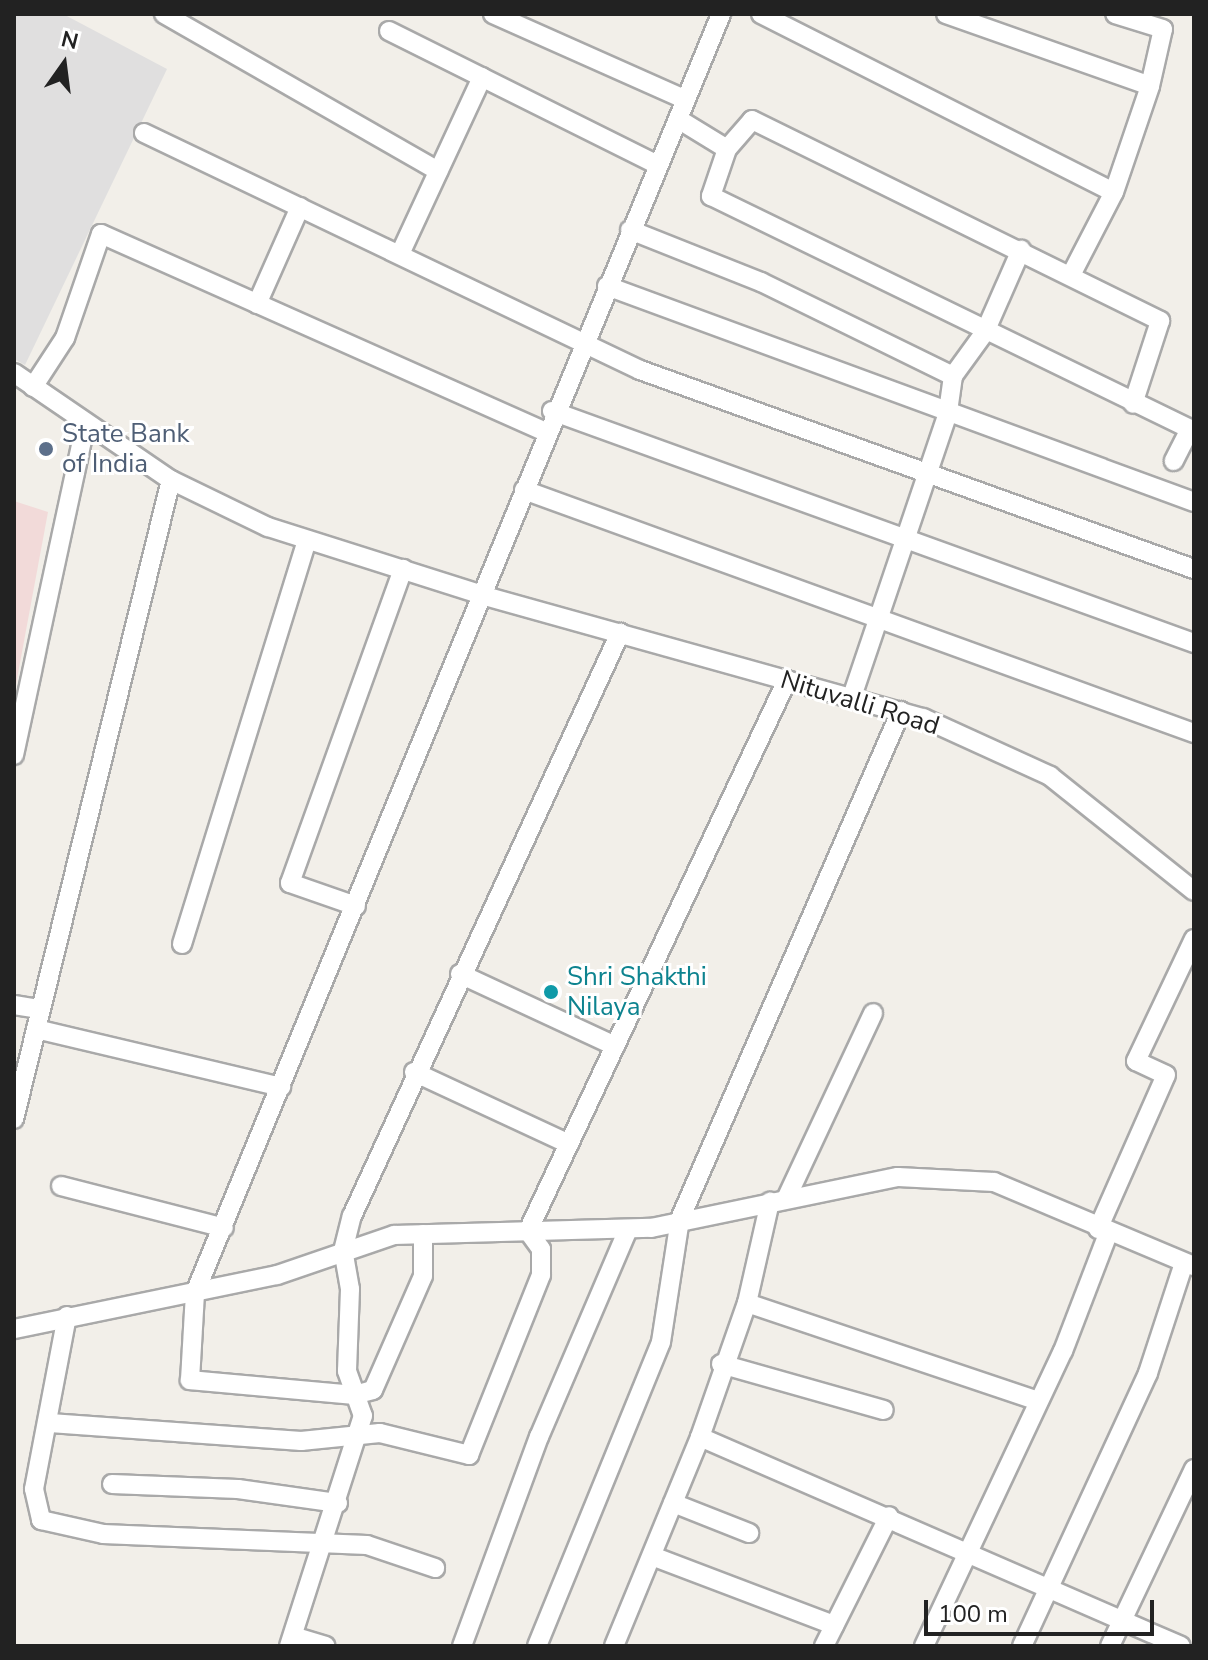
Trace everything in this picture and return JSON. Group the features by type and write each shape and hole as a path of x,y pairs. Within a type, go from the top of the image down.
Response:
{"street":[{"path":"164,14 438,171"},
{"path":"493,14 686,100"},
{"path":"423,1234 423,1276 388,1363 373,1390 354,1395 190,1380 195,1293 485,596 552,411 721,14"},
{"path":"761,14 1114,192"},
{"path":"946,14 1150,86"},
{"path":"1071,275 1114,192 1150,86 1163,29 1115,14"},
{"path":"389,31 658,165"},
{"path":"400,254 482,77"},
{"path":"678,119 727,149"},
{"path":"1133,404 1160,321 752,120 727,149 711,196 1133,404 1190,429 1174,461"},
{"path":"144,133 583,340 640,370 928,468 1194,569"},
{"path":"257,304 300,207"},
{"path":"630,230 761,282 953,376"},
{"path":"33,387 65,338 101,234 544,431"},
{"path":"852,697 901,538 948,413 953,376 985,332 1021,250"},
{"path":"607,286 1194,502"},
{"name":"Nituvalli Road","path":"14,373 85,426 171,480 307,540 485,596 901,711 1050,776 1194,891"},
{"path":"552,411 1194,643"},
{"path":"14,755 85,426"},
{"path":"14,1119 171,480"},
{"path":"524,490 1194,733"},
{"path":"182,944 307,540"},
{"path":"356,906 290,883 403,569"},
{"path":"326,1646 291,1641 322,1542 338,1503 363,1416 354,1395 343,1251 414,1072 620,633"},
{"path":"528,1231 787,680"},
{"path":"537,1646 661,1342 680,1219 901,711"},
{"path":"924,1646 1036,1400 1063,1351 1103,1232 1166,1075 1136,1061 1194,939"},
{"path":"460,974 615,1046"},
{"path":"14,1005 40,1009"},
{"path":"614,1646 700,1437 721,1364 747,1303 778,1199 873,1013"},
{"path":"36,1029 281,1087"},
{"path":"414,1072 569,1144"},
{"path":"14,1329 67,1316 195,1293 343,1251 423,1234 628,1229 898,1177 968,1176 1189,1264 1148,1373 1022,1646"},
{"path":"61,1186 224,1228"},
{"path":"462,1646 539,1437 628,1229"},
{"path":"50,1423 301,1441 380,1433 469,1455 541,1275 541,1249 528,1231"},
{"path":"747,1303 1036,1400"},
{"path":"67,1316 50,1423 34,1489 41,1520 103,1534 367,1545 435,1568"},
{"path":"721,1364 884,1410"},
{"path":"700,1437 889,1516 1181,1646"},
{"path":"1110,1646 1194,1469"},
{"path":"112,1484 238,1489 338,1503"},
{"path":"673,1503 749,1533"},
{"path":"824,1646 889,1516"},
{"path":"652,1556 834,1625"}],"shaded area":[{"path":"14,14 63,14 167,69 25,365 14,359"},
{"path":"14,501 48,512 14,695"}],"place":[{"name":"State Bank of India","path":"46,449"},
{"name":"Shri Shakthi Nilaya","path":"551,992"}]}
